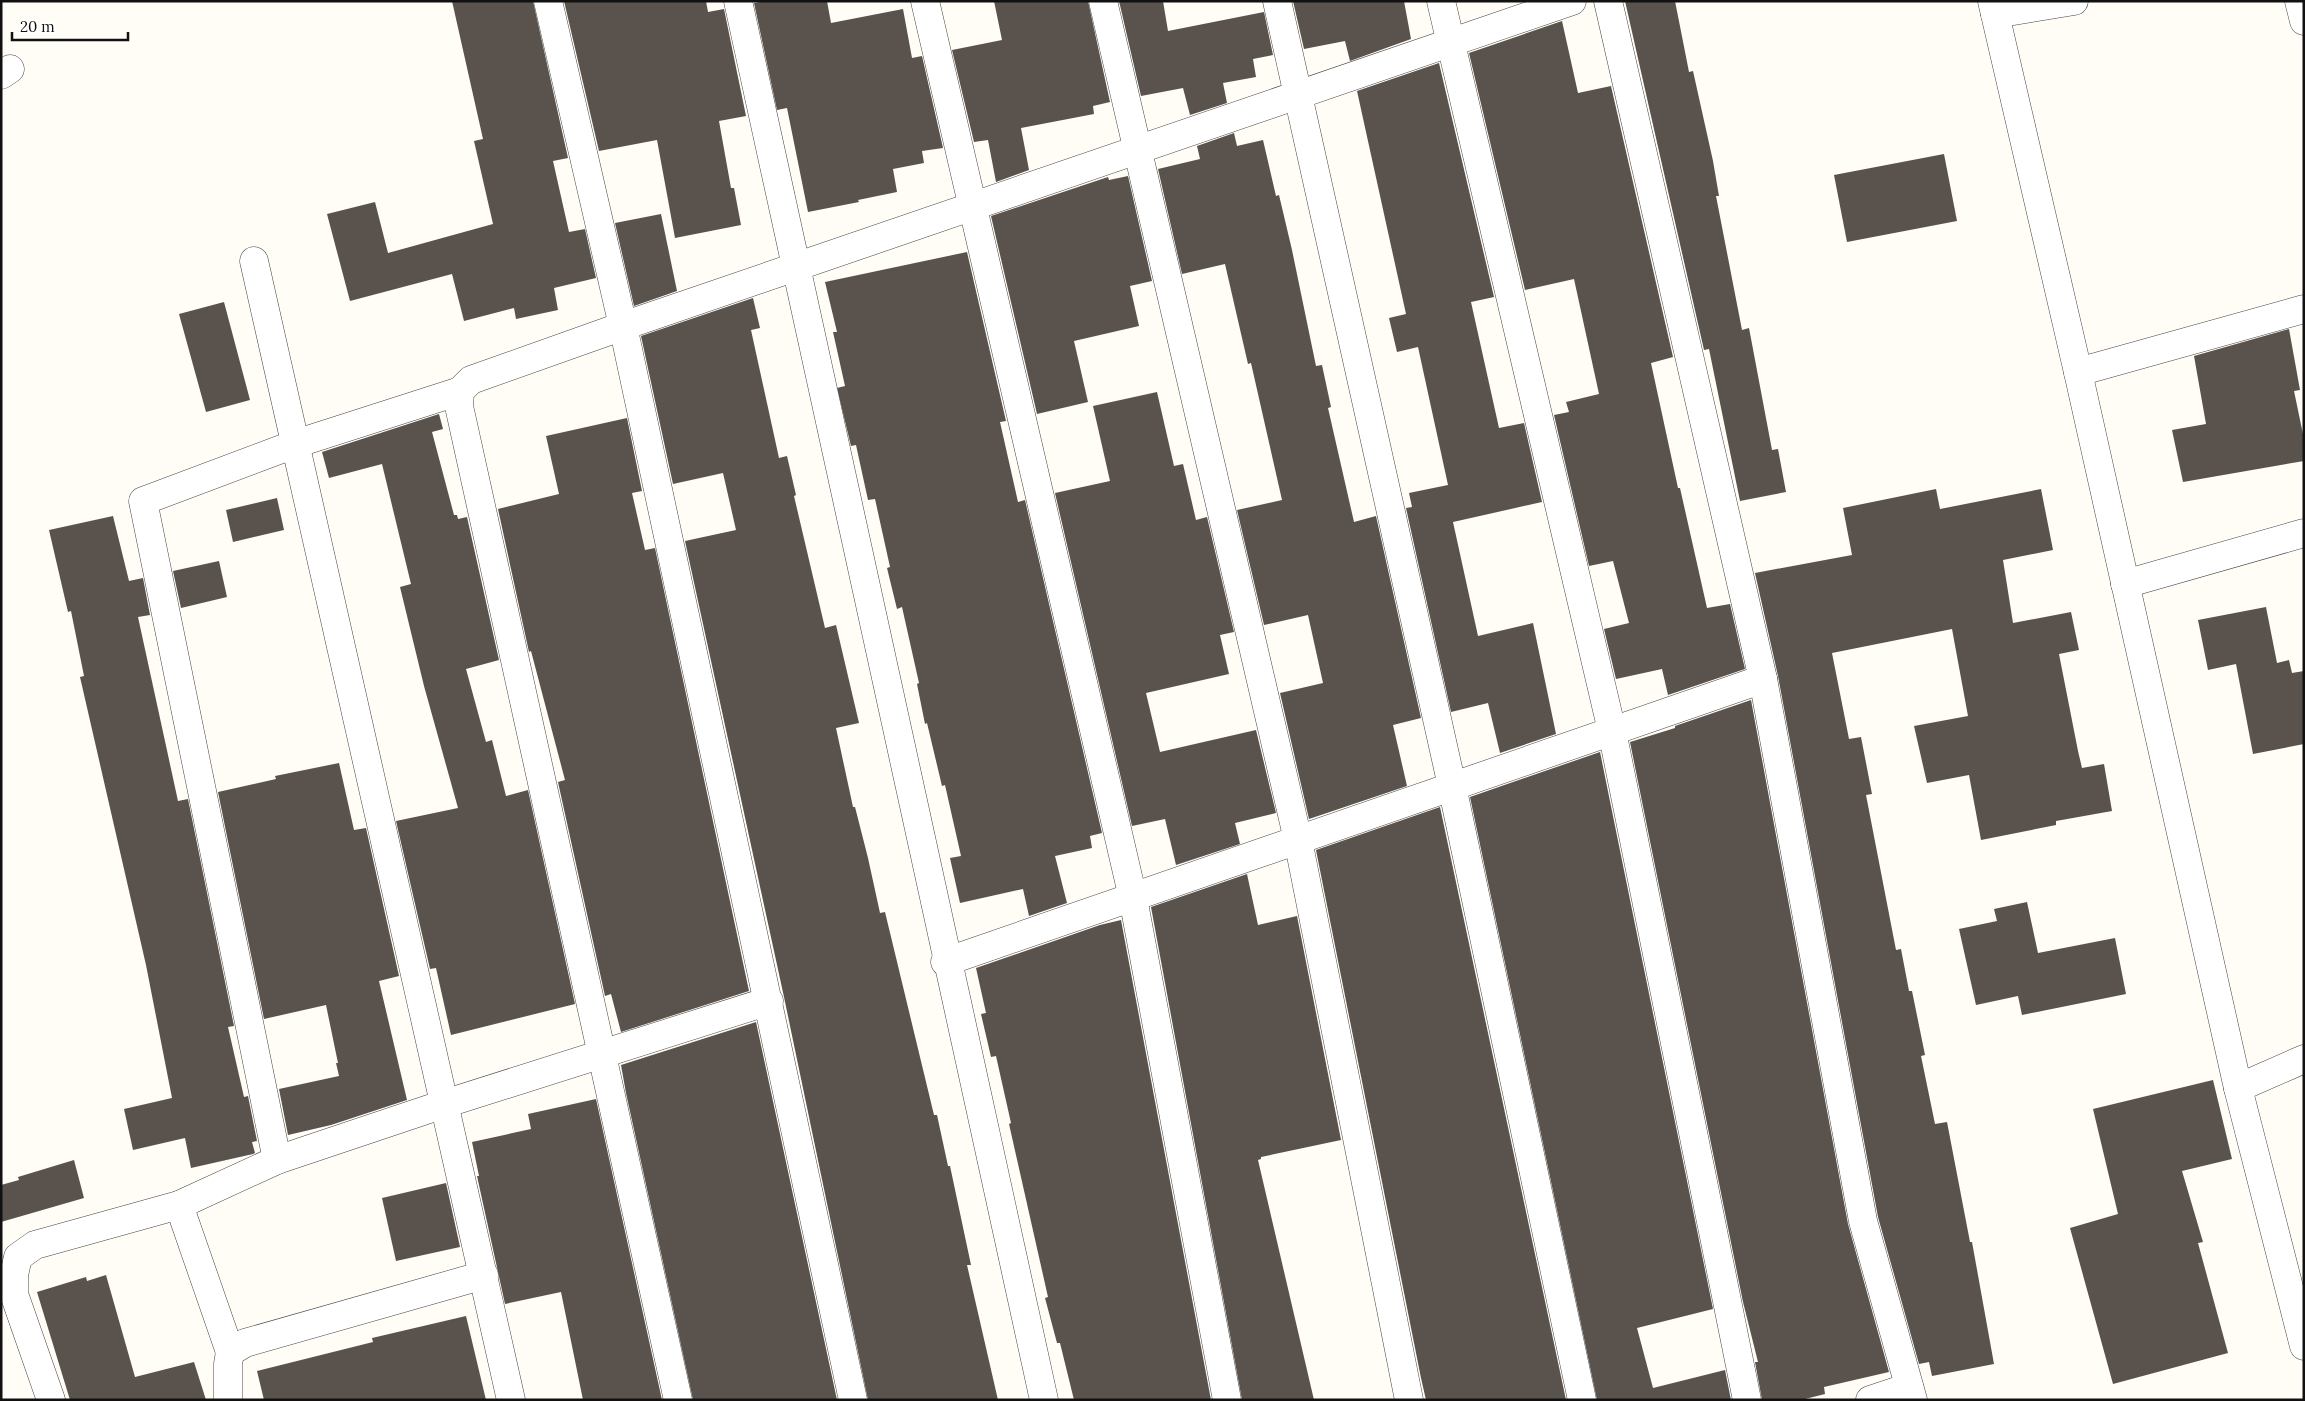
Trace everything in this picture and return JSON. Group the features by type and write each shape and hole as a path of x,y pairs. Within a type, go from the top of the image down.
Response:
{"street":[{"path":"548,1 623,326 853,1400"},
{"path":"738,1 945,962 1044,1400"},
{"path":"925,1 1133,898 1227,1400"},
{"path":"1102,1 1298,840 1409,1400"},
{"path":"1277,1 1452,786 1582,1400"},
{"path":"1442,1 1612,731 1746,1400"},
{"path":"277,1160 143,501 295,444 460,391 471,380 623,326 1572,1"},
{"path":"1608,1 1763,678 1863,1221 1911,1393 1870,1400"},
{"path":"2074,1 1993,7 2078,372 2238,1088 2304,1346"},
{"path":"2299,1 2304,21"},
{"path":"254,261 511,1400"},
{"path":"2078,372 2304,309"},
{"path":"460,391 458,406 678,1400"},
{"path":"2125,584 2304,533"},
{"path":"945,962 1763,678"},
{"path":"50,1400 14,1294 14,1275 18,1256 35,1245 180,1205 277,1160 601,1053 769,1001"},
{"path":"2238,1088 2304,1059"},
{"path":"180,1205 230,1352 228,1400"},
{"path":"230,1352 245,1343 484,1275"}],"building":[{"path":"452,1 533,1 568,158 553,161 569,232 585,229 596,278 554,288 558,310 516,319 514,308 464,321 452,274 350,301 327,214 375,202 388,253 493,224 474,141 483,139"},
{"path":"564,1 706,1 708,12 724,9 746,116 719,121 731,188 734,188 741,225 675,238 657,140 599,151"},
{"path":"766,1 827,1 831,23 903,9 912,58 922,56 943,148 922,151 924,163 893,169 897,192 808,212 787,108 777,110 754,3"},
{"path":"994,1 1088,1 1110,102 1093,106 1094,114 1021,128 1029,170 996,182 988,140 974,142 952,50 1002,40"},
{"path":"1119,1 1163,1 1168,31 1264,12 1273,55 1253,59 1256,77 1223,83 1227,103 1190,115 1183,88 1141,96"},
{"path":"1293,1 1404,1 1411,39 1350,61 1345,41 1304,49"},
{"path":"1625,1 1675,1 1689,72 1693,71 1713,161 1719,196 1716,196 1742,330 1749,328 1772,450 1778,449 1786,492 1740,501 1709,349 1704,350"},
{"path":"1562,21 1578,93 1611,86 1673,357 1651,363 1678,488 1680,488 1707,608 1730,604 1745,669 1668,695 1662,669 1616,679 1604,629 1629,623 1613,561 1589,566 1554,415 1569,412 1566,402 1599,394 1574,279 1525,290 1469,53"},
{"path":"1439,63 1494,297 1471,302 1499,428 1524,423 1542,502 1453,522 1478,636 1533,623 1556,734 1500,753 1488,703 1451,712 1406,508 1412,507 1409,493 1448,485 1418,347 1397,352 1389,318 1406,314 1357,91"},
{"path":"1234,133 1237,146 1263,140 1276,196 1279,195 1292,250 1316,366 1322,365 1331,407 1328,408 1354,522 1376,516 1421,718 1393,725 1407,786 1309,819 1280,693 1323,683 1308,615 1264,625 1237,510 1282,500 1251,363 1248,364 1225,264 1182,274 1158,169 1200,159 1197,146"},
{"path":"1944,154 1957,221 1847,242 1834,175"},
{"path":"1128,176 1152,281 1130,286 1139,326 1074,341 1088,402 1037,414 991,216 1108,177 1109,180"},
{"path":"661,214 677,291 634,306 615,223"},
{"path":"967,252 1006,421 1000,422 1018,502 1025,500 1102,833 1090,836 1092,848 1055,856 1067,903 1029,916 1023,889 960,903 950,858 961,856 945,785 942,786 927,723 925,724 917,684 919,683 902,607 897,609 887,568 890,567 875,499 868,500 856,445 851,446 837,388 845,386 833,332 837,332 825,282"},
{"path":"753,298 760,328 751,330 779,458 787,456 796,495 794,496 825,628 836,625 859,723 836,728 853,807 855,807 868,858 880,913 885,912 934,1115 937,1115 948,1166 950,1166 971,1265 967,1265 998,1400 868,1400 784,997 685,541 736,530 723,473 673,484 641,336"},
{"path":"224,302 250,400 206,412 179,314"},
{"path":"2289,329 2300,390 2294,391 2304,439 2304,461 2183,482 2172,430 2206,424 2194,356"},
{"path":"1157,392 1174,466 1183,464 1196,520 1207,517 1234,632 1220,635 1229,674 1146,693 1160,752 1256,730 1276,813 1235,823 1240,844 1176,865 1165,819 1132,826 1055,493 1110,481 1093,406"},
{"path":"439,414 443,429 432,432 454,515 457,515 458,519 467,517 499,660 466,669 486,742 492,740 506,796 528,790 575,1004 451,1035 436,968 430,969 396,821 458,808 424,686 400,587 411,584 382,464 329,478 322,452"},
{"path":"627,418 642,491 632,493 645,550 655,548 749,991 621,1032 611,994 605,996 558,782 565,780 531,651 529,652 498,509 559,494 546,436"},
{"path":"1936,489 1940,509 2041,489 2053,550 2003,560 2013,623 2071,612 2079,650 2059,654 2078,751 2082,768 2104,764 2112,811 2056,821 2056,825 1981,840 1969,775 1927,783 1914,726 1968,716 1952,629 1832,653 1849,739 1861,737 1872,794 1866,795 1896,950 1901,949 1909,991 1912,991 1925,1055 1921,1056 1935,1124 1947,1122 1970,1242 1972,1242 1994,1364 1932,1376 1929,1362 1919,1364 1878,1217 1778,676 1755,573 1852,555 1843,508"},
{"path":"277,498 284,530 233,542 226,510"},
{"path":"113,516 129,581 143,578 150,615 138,617 178,801 188,799 234,1026 228,1027 244,1097 248,1096 257,1141 252,1142 255,1153 253,1154 191,1168 185,1138 133,1150 124,1109 172,1098 146,965 80,677 84,676 71,611 68,612 49,530"},
{"path":"219,561 227,597 181,608 173,571"},
{"path":"2266,607 2277,663 2289,660 2292,673 2304,671 2304,744 2253,754 2236,664 2208,670 2198,620"},
{"path":"1751,700 1848,1224 1889,1372 1824,1387 1825,1394 1801,1400 1762,1400 1755,1362 1758,1362 1743,1302 1630,742 1675,728 1675,726"},
{"path":"1600,752 1713,1309 1637,1328 1653,1388 1725,1370 1731,1400 1597,1400 1470,797"},
{"path":"339,763 354,830 366,828 399,976 379,981 407,1100 331,1125 288,1135 279,1089 339,1076 336,1063 338,1063 326,1005 264,1019 218,792 276,779 275,776"},
{"path":"1440,807 1566,1400 1426,1400 1421,1378 1316,850"},
{"path":"1247,874 1258,925 1297,916 1341,1140 1261,1157 1258,1160 1314,1400 1242,1400 1151,907"},
{"path":"2027,902 2038,953 2115,938 2126,994 2022,1015 2018,996 1976,1005 1959,929 1997,921 1994,909"},
{"path":"1121,920 1211,1400 1074,1400 1060,1343 1057,1343 1045,1298 1048,1297 1009,1124 1011,1123 996,1056 991,1057 981,1014 986,1013 976,968 1100,925"},
{"path":"756,1022 837,1400 693,1400 626,1093 621,1065"},
{"path":"2213,1080 2232,1159 2182,1171 2203,1242 2198,1243 2228,1353 2113,1384 2070,1228 2118,1214 2093,1109"},
{"path":"596,1099 662,1400 583,1400 561,1292 505,1304 477,1176 479,1176 472,1142 531,1129 528,1114"},
{"path":"74,1160 84,1198 1,1222 1,1185 19,1180 18,1177"},
{"path":"446,1183 460,1247 396,1261 382,1198"},
{"path":"106,1275 135,1377 194,1362 206,1400 70,1400 37,1292 86,1277 87,1281"},
{"path":"466,1316 486,1400 264,1400 257,1371 373,1342 372,1338"}]}
